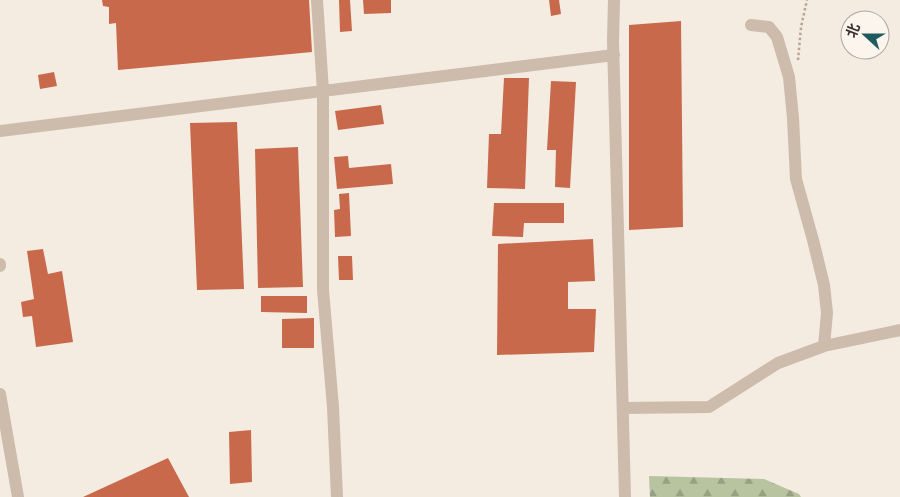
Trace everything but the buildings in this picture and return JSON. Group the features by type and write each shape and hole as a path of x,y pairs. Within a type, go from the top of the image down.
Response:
{"street":[{"path":"317,0 323,91 323,290 333,407 337,497"},
{"path":"614,0 625,497"},
{"path":"751,24 769,27 777,36 789,77 796,179 824,285 826,312 824,346"},
{"path":"0,131 614,55"},
{"path":"622,408 709,406 778,363 824,346 900,330"},
{"path":"0,394 18,497"}],"path":[{"path":"789,77 798,69 801,27 806,0"}],"green space":[{"path":"649,476 764,479 799,494 801,497 650,497"}]}
